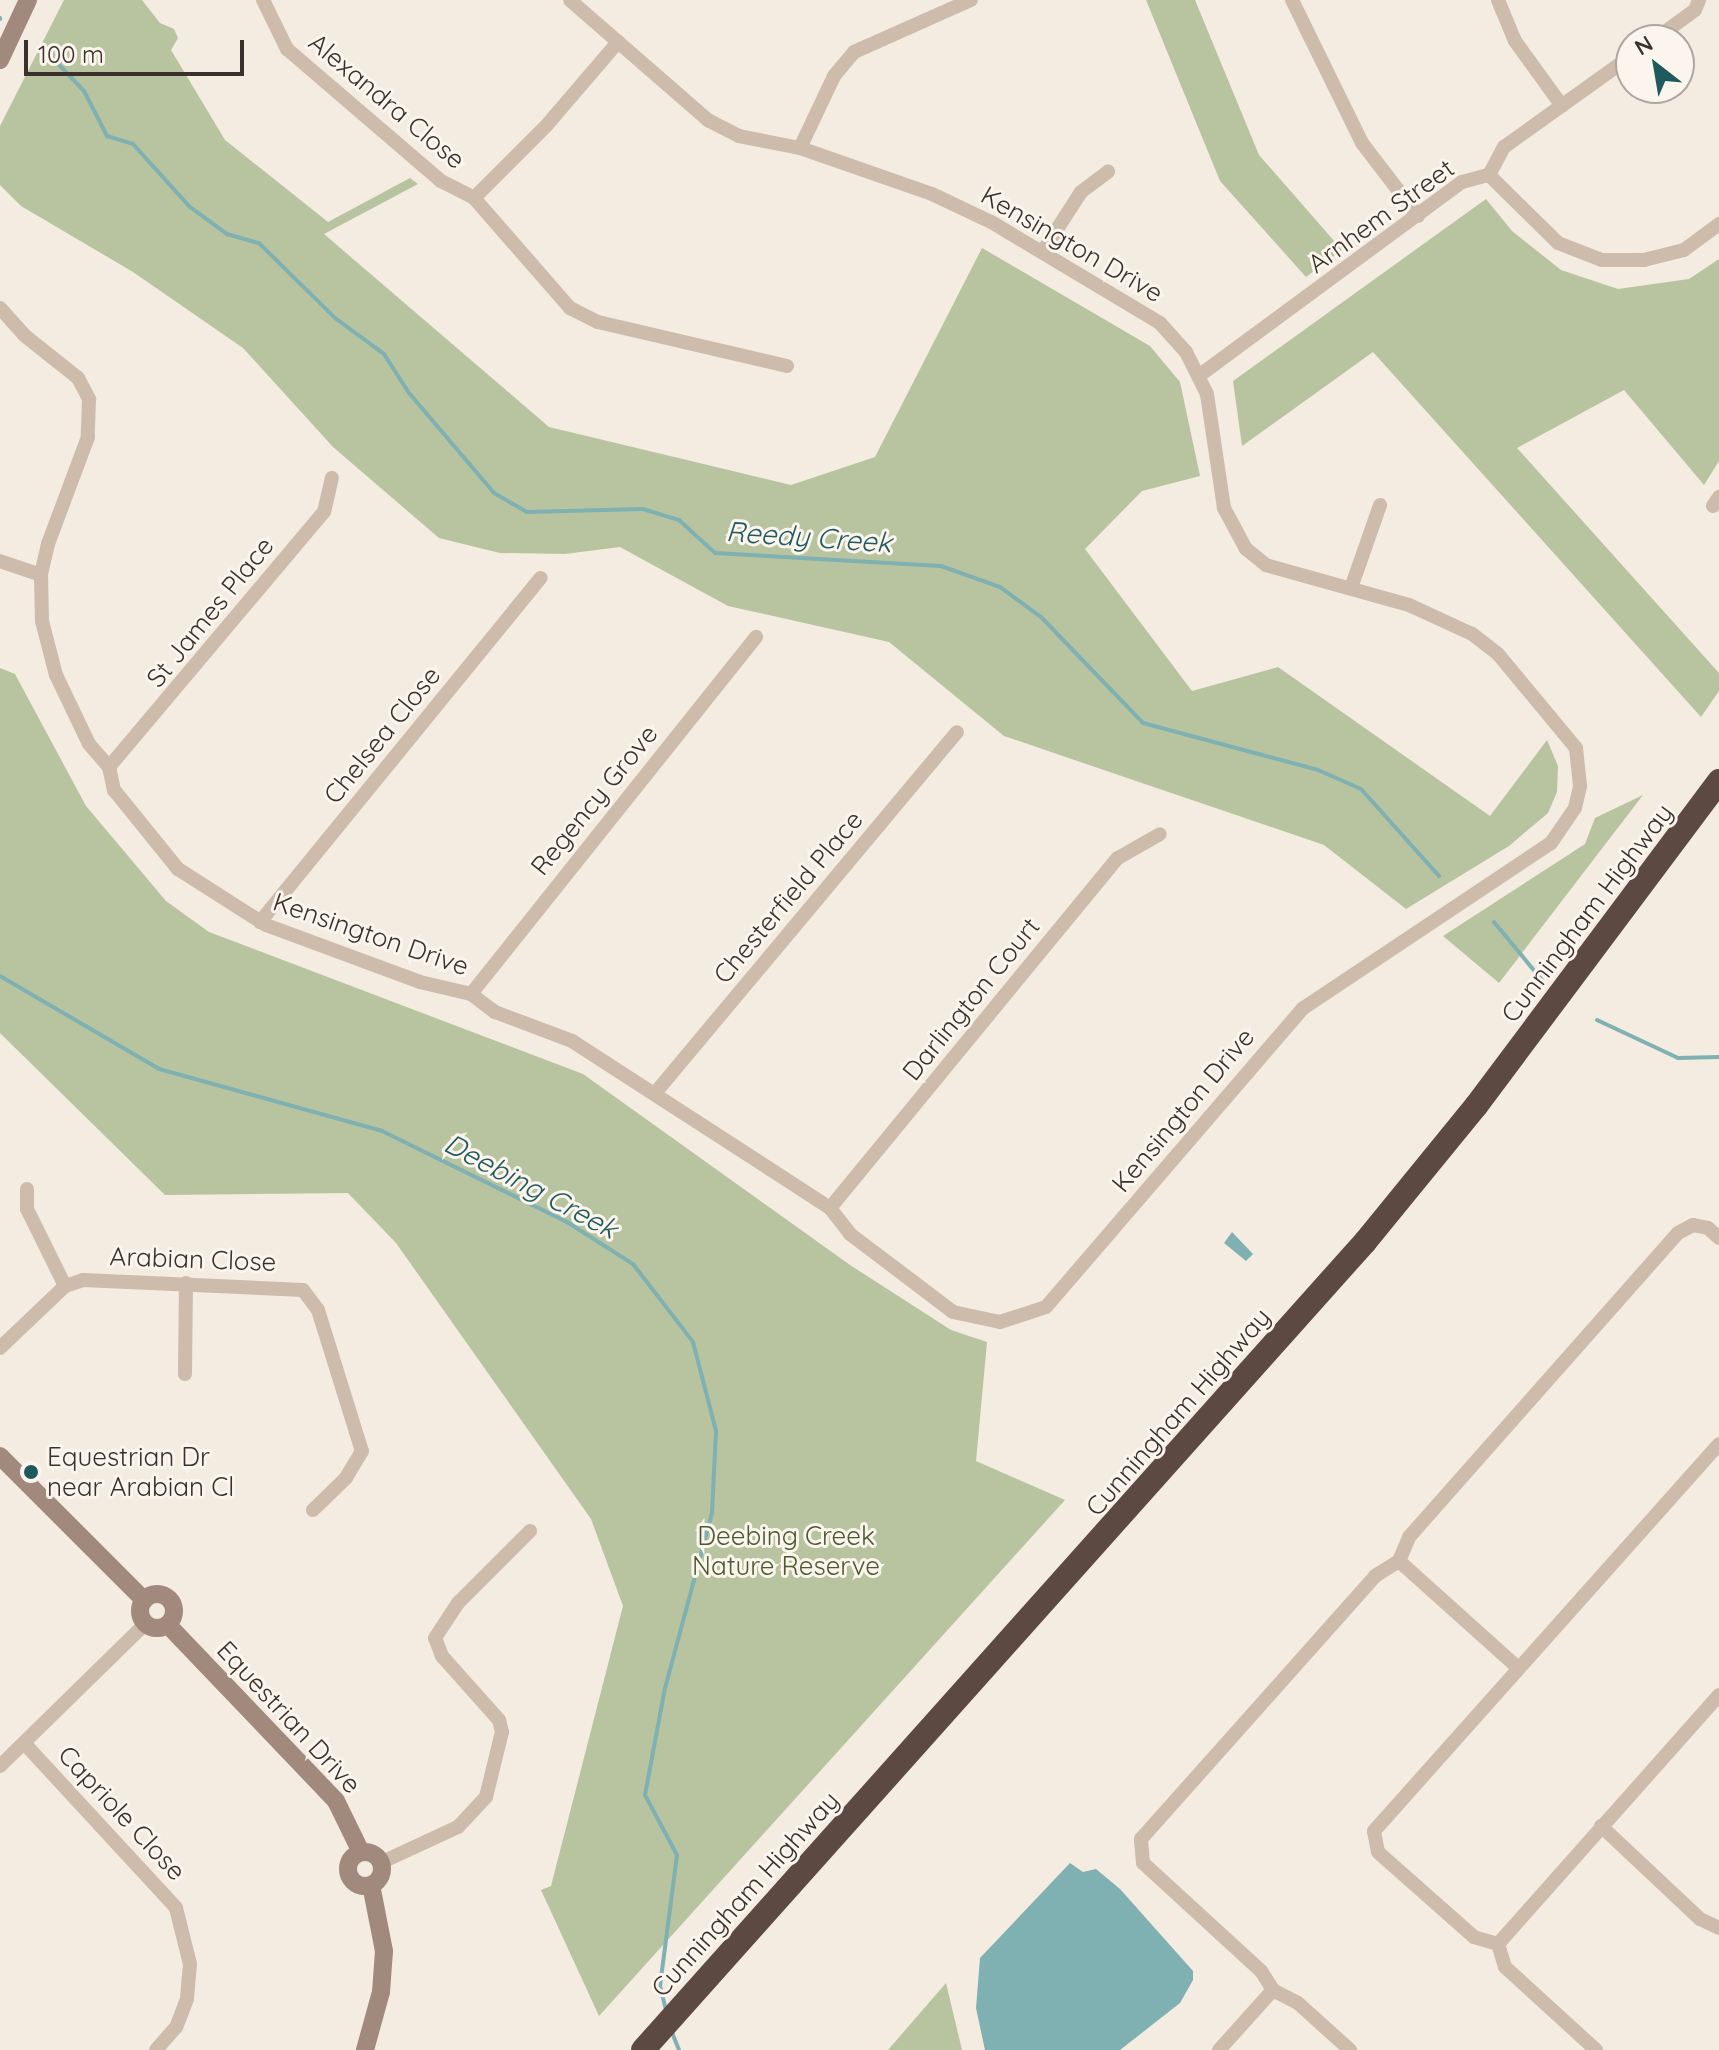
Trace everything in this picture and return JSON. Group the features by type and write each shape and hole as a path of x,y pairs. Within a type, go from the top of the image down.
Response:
{"highway":[{"name":"Cunningham Highway","path":"643,2050 1365,1242 1548,1013 1719,781"}],"street":[{"path":"0,60 28,0"},
{"name":"Alexandra Close","path":"263,0 287,49 322,84 441,181 474,198 570,308 598,322 787,366"},
{"name":"Kensington Drive","path":"0,308 24,335 78,378 89,399 88,437 48,544 41,575 42,621 56,675 89,744 109,767 114,790 178,869 260,922 420,982 471,994 495,1012 572,1041 656,1092 830,1208 850,1234 953,1312 1000,1322 1046,1307 1302,1009 1551,843 1567,824 1580,786 1576,748 1498,654 1443,617 1266,565 1239,539 1224,508 1213,415 1200,375 1160,323 1043,251 932,194 800,148 739,136 709,121 570,0"},
{"path":"800,148 834,76 854,52 971,0"},
{"path":"1292,0 1362,143 1418,216"},
{"path":"1498,0 1515,41 1562,106"},
{"path":"1676,24 1695,10 1699,0"},
{"path":"474,198 618,42"},
{"path":"1489,175 1504,147 1615,68"},
{"path":"1043,251 1081,192 1108,172"},
{"name":"Arnhem Street","path":"1200,375 1462,182 1489,175 1558,243 1602,260 1644,260 1684,250 1719,224"},
{"name":"St James Place","path":"109,767 324,512 332,478"},
{"path":"1351,588 1380,505"},
{"path":"0,561 41,575"},
{"name":"Chelsea Close","path":"260,922 541,578"},
{"name":"Regency Grove","path":"471,994 756,637"},
{"name":"Chesterfield Place","path":"656,1092 957,732"},
{"name":"Darlington Court","path":"830,1208 1118,858 1160,834"},
{"path":"0,1348 65,1286 27,1209 27,1189"},
{"path":"1350,2050 1298,2003 1273,1990 1261,1971 1143,1863 1141,1839 1375,1576 1399,1561 1409,1537 1678,1233 1693,1225 1719,1238"},
{"name":"Arabian Close","path":"65,1286 83,1280 291,1286 303,1290 318,1310 362,1451 346,1478 313,1510"},
{"path":"185,1374 186,1283"},
{"path":"1498,1944 1474,1937 1378,1852 1374,1831 1516,1666 1719,1444"},
{"path":"0,1456 144,1600"},
{"path":"380,1863 458,1827 486,1797 502,1732 499,1720 442,1656 435,1638 458,1603 530,1531"},
{"path":"1399,1561 1516,1666"},
{"path":"0,1766 145,1624 168,1625 175,1613 171,1601 157,1594 144,1600 140,1613 145,1624"},
{"name":"Equestrian Drive","path":"168,1625 336,1801 361,1852"},
{"path":"1498,1944 1719,1695"},
{"name":"Capriole Close","path":"24,1743 176,1908 189,1954 187,1999 176,2027 156,2050"},
{"path":"1601,1826 1700,1919 1719,1928"},
{"path":"361,1852 380,1863 380,1876 371,1885 360,1885 349,1875 351,1859 361,1852"},
{"path":"365,2050 381,1992 384,1951 371,1885"},
{"path":"1498,1944 1505,1967 1596,2050"},
{"path":"1219,2050 1273,1990"}],"green space":[{"path":"64,0 142,0 160,23 174,29 178,38 171,50 225,140 328,222 410,178 418,184 324,234 549,427 791,485 875,457 982,248 1150,346 1180,382 1200,476 1142,491 1085,549 1192,691 1278,667 1490,816 1547,740 1558,766 1557,792 1548,813 1509,846 1406,909 1324,845 1004,736 889,642 728,606 620,547 565,554 500,553 439,538 333,447 243,348 133,272 21,206 0,185 0,126"},
{"path":"1146,0 1195,0 1259,155 1342,250 1306,277 1220,181"},
{"path":"1486,199 1512,231 1561,270 1618,289 1689,279 1719,259 1719,461 1704,485 1624,390 1517,448 1719,673 1719,691 1701,717 1373,352 1242,446 1233,381"},
{"name":"Deebing Creek Nature Reserve","path":"0,668 15,674 86,806 166,901 209,932 583,1074 850,1265 951,1330 987,1342 976,1461 1065,1500 599,2016 541,1890 551,1886 623,1606 591,1519 396,1243 348,1193 165,1195 0,1033"},
{"path":"1643,795 1499,983 1443,936 1585,844 1595,818"},
{"path":"946,1983 962,2050 888,2050"}],"water":[{"path":"1232,1232 1253,1254 1246,1261 1224,1243"},
{"path":"1070,1863 1083,1872 1096,1869 1120,1889 1193,1971 1193,1980 1180,2003 1120,2050 985,2050 976,2008 980,1958"}],"waterway":[{"name":"Reedy Creek","path":"42,47 84,91 107,136 133,144 190,207 227,234 259,243 335,318 384,354 409,393 494,493 527,512 643,509 679,520 715,553 941,566 1000,587 1041,617 1143,723 1318,770 1361,789 1439,876"},
{"name":"Reedy Creek","path":"1494,922 1542,980"},
{"name":"Deebing Creek","path":"0,976 159,1069 382,1131 567,1222 633,1264 693,1342 716,1431 712,1513 665,1688 645,1795 677,1855 660,1986 666,2010"},
{"name":"Reedy Creek","path":"1597,1020 1678,1058 1719,1057"},
{"name":"Deebing Creek","path":"671,2030 679,2050"}],"place":[{"name":"Equestrian Dr near Arabian Cl","path":"31,1472"}]}
